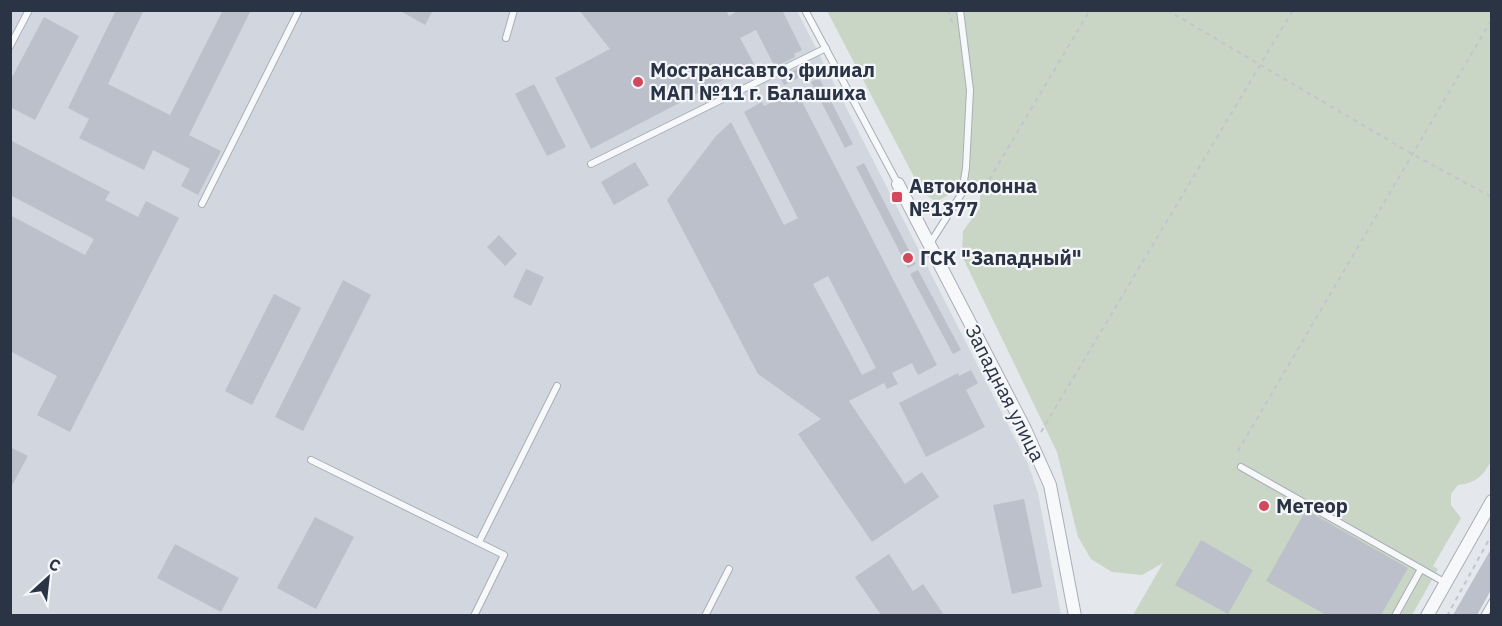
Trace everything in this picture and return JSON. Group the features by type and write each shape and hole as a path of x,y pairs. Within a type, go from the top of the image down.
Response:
{"street":[{"name":"Западная улица","path":"898,184 1025,429 1050,485 1076,615"},
{"path":"1427,615 1487,518 1491,501"}],"lane":[{"path":"10,46 29,10"},
{"path":"202,204 298,10"},
{"path":"506,38 514,10"},
{"path":"805,10 898,184"},
{"path":"929,245 962,193 966,168 970,90 960,10"},
{"path":"591,164 826,48"},
{"path":"479,542 557,386"},
{"path":"311,460 504,555 474,615"},
{"path":"1241,467 1446,583"},
{"path":"705,615 729,569"},
{"path":"1395,615 1421,569"},
{"path":"1484,615 1491,602"}],"path":[{"path":"980,195 1090,10"},
{"path":"1167,10 1412,154 1491,197"},
{"path":"1041,432 1293,10"},
{"path":"1238,451 1491,19"},
{"path":"1447,615 1491,534"}],"shaded area":[{"path":"10,11 797,11 1028,464 1038,493 1061,615 11,615"}],"green space":[{"path":"827,11 1491,11 1491,461 1478,478 1470,483 1458,485 1451,494 1451,505 1461,518 1433,566 1438,569 1412,615 1133,615 1163,563 1142,575 1112,572 1091,559 1078,537 1057,452 962,256 963,231 980,208 980,195 963,191 952,193 936,202 922,192"}],"building":[{"path":"116,10 144,10 108,84 170,115 223,10 251,10 189,135 221,151 198,195 181,186 190,169 153,150 144,170 79,138 89,119 68,108"},
{"path":"399,10 433,10 425,25"},
{"name":"Мострансавто, филиал МАП №11 г. Балашиха","path":"579,10 726,10 729,16 739,10 782,10 802,50 794,54 795,57 775,67 756,30 740,38 754,64 591,149 555,78 610,49"},
{"path":"44,17 79,36 35,120 10,107 10,81"},
{"path":"800,67 804,75 784,85 780,77"},
{"path":"819,78 853,144 845,148 811,82"},
{"path":"534,84 566,147 547,156 515,94"},
{"path":"796,90 937,365 918,375 912,363 892,373 898,384 887,389 884,383 849,401 905,484 922,472 939,497 872,542 798,434 821,419 758,374 667,200 716,136 731,122 784,225 798,218 744,112 762,102 764,106","holes":["828,276 876,368 862,375 813,284"]},
{"path":"10,140 110,192 105,200 138,217 146,201 179,218 70,432 37,415 57,376 10,351 10,215 85,255 94,239 10,195"},
{"path":"635,162 649,185 614,205 601,182"},
{"path":"864,163 916,264 908,268 856,167"},
{"path":"499,235 517,254 505,266 487,247"},
{"path":"526,269 544,277 531,306 513,297"},
{"path":"918,270 961,350 953,354 910,274"},
{"path":"343,280 371,295 303,431 275,417"},
{"path":"274,294 301,308 252,405 225,391"},
{"path":"971,370 978,383 966,390 985,427 926,457 899,403 958,373 959,376"},
{"path":"10,447 28,456 10,489"},
{"path":"1024,499 1042,587 1012,594 993,505"},
{"path":"1306,510 1408,568 1381,615 1326,615 1266,581"},
{"path":"315,517 354,537 316,609 277,588"},
{"path":"1201,540 1253,570 1228,614 1175,585"},
{"path":"175,544 239,578 221,612 157,578"},
{"path":"1491,549 1491,590 1477,615 1453,615"},
{"path":"889,554 913,591 923,584 944,615 881,615 855,577"}],"place":[{"name":"Мострансавто, филиал МАП №11 г. Балашиха","path":"638,82"},
{"name":"Автоколонна №1377","path":"897,197"},
{"name":"ГСК \"Западный\"","path":"908,258"},
{"name":"Метеор","path":"1264,506"}]}
